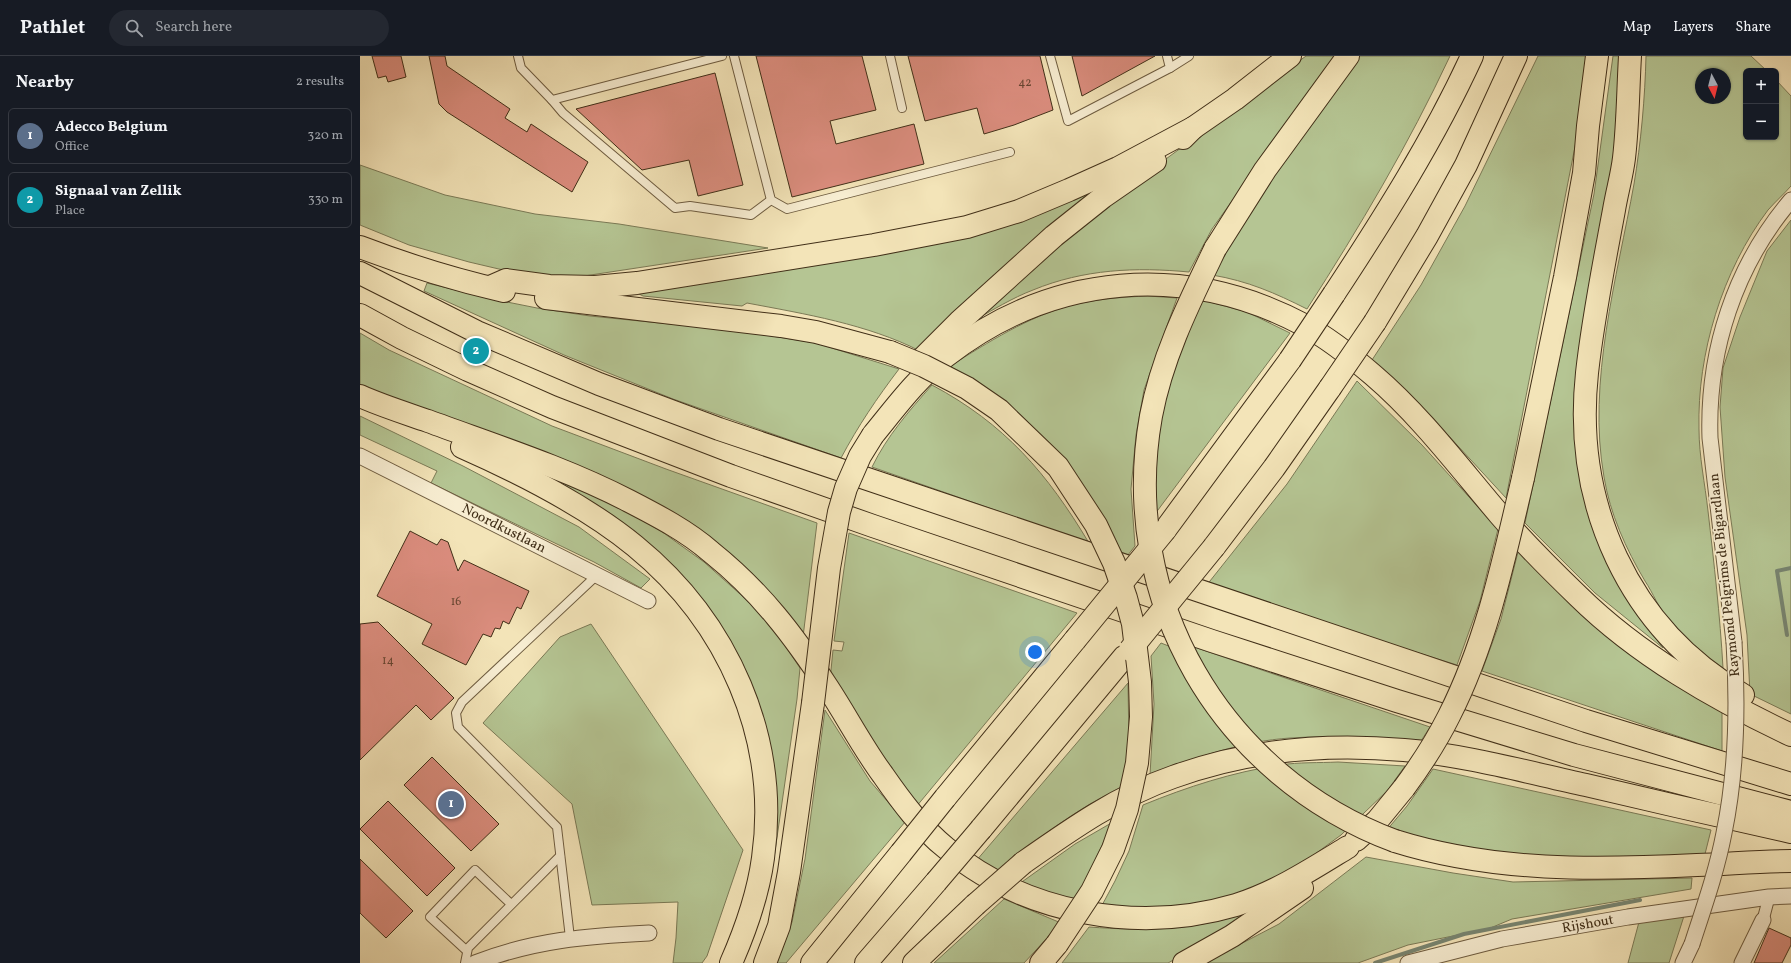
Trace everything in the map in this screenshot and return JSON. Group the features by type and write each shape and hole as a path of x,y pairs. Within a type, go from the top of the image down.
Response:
{"highway":[{"path":"490,287 506,280 549,286 580,287 638,283 874,245 967,227 1020,211 1118,168 1193,128 1235,99 1290,56"},
{"path":"1348,56 1265,170 1215,249 1187,306 1160,377 1152,416 1146,460 1146,510 1154,570 1163,602 1179,642 1196,675 1214,704 1234,729 1279,774 1303,793 1346,820 1369,831 1423,850 1519,866 1556,868 1667,866 1791,861"},
{"path":"812,963 1165,530 1290,360 1379,226 1436,128 1472,56"},
{"path":"866,963 981,829 1124,657 1214,547 1274,468 1375,322 1427,236 1466,165 1516,56"},
{"path":"1184,963 1232,936 1309,884 1377,821 1404,788 1435,742 1450,715 1468,674 1487,621 1504,562 1523,478 1565,277 1583,180 1597,56"},
{"path":"1630,56 1624,158 1595,316 1587,374 1586,431 1591,479 1599,513 1611,548 1625,577 1646,607 1676,643 1726,686 1791,722"},
{"path":"765,963 779,926 789,872 836,524 846,488 860,456 873,435 888,402 924,357 959,322 1054,236 1103,197 1169,151 1193,128"},
{"path":"360,247 411,266 490,287 555,300 737,320 816,332 890,352 924,366 967,388 999,410 1058,467 1096,525 1114,563 1126,598 1133,624 1140,682 1141,717 1137,763 1127,809 1113,849 1092,891 1057,944 1041,963"},
{"path":"360,273 492,338 599,384 719,429 1586,721 1791,784"},
{"path":"873,435 920,379 945,356 978,333 1027,309 1046,302 1087,290 1150,284 1179,285 1214,291 1247,301 1306,326 1372,374 1395,395 1445,450 1502,517 1574,592 1630,640 1685,678 1791,736"},
{"path":"360,315 402,338 462,367 552,407 731,476 873,526 1397,702 1574,755 1791,812"},
{"path":"367,399 577,476 662,518 708,549 742,578 771,608 829,689 882,774 927,831 946,848 988,878 1046,903 1069,910 1100,916 1152,918 1190,914 1236,904 1266,894 1348,847"},
{"path":"367,399 402,420 518,474 591,514 634,546 660,568 706,622 730,662 749,706 759,744 765,788 766,824 762,866 745,931 731,963"},
{"path":"914,963 974,905 1024,864 1060,837 1112,804 1173,777 1254,754 1291,750 1350,747 1405,750 1511,768 1791,832"},
{"path":"746,963 765,928 789,872"}],"street":[{"name":"Raymond Pelgrims de Bigardlaan","path":"1683,963 1692,944 1718,860 1728,809 1737,715 1734,642 1710,438 1709,416 1713,376 1717,348 1743,272 1769,227 1791,200"},
{"name":"Noordkustlaan","path":"360,456 648,601"},
{"name":"Rijshout","path":"1408,963 1502,939 1628,917 1769,897 1791,896"},
{"path":"1742,963 1763,920 1769,897"},
{"path":"471,957 496,955 570,938 649,933"}],"lane":[{"path":"518,56 521,68 564,113 676,208 690,206 751,216 771,200"},
{"path":"552,100 722,56"},
{"path":"734,56 771,200 787,209 1010,152"},
{"path":"890,56 902,108"},
{"path":"1050,56 1068,121 1170,68 1188,56"},
{"path":"1167,56 1170,68"},
{"path":"570,938 557,827 458,727 456,713 462,702 596,576"},
{"path":"471,957 468,948 560,856"},
{"path":"471,957 430,917 474,870 511,904"},
{"path":"465,963 471,957"}],"green space":[{"path":"1306,56 1335,56 1212,229 1189,272 1169,270 1110,271 1071,278 1025,293 973,321 1121,192"},
{"path":"1359,56 1450,56 1418,121 1383,185 1346,248 1307,309 1261,288 1212,275 1262,191"},
{"path":"1538,56 1589,56 1581,116 1506,498 1410,394 1372,360 1421,285 1465,206"},
{"path":"1613,56 1620,56 1614,155 1581,478 1590,520 1604,555 1630,602 1663,648 1595,593 1525,523 1594,194"},
{"path":"1646,56 1751,56 1764,68 1743,68 1743,140 1779,140 1779,83 1791,96 1791,186 1768,210 1752,234 1725,286 1708,343 1702,372 1699,439 1717,589 1722,648 1722,670 1665,616 1631,556 1620,531 1610,504 1604,477 1600,441 1599,404 1602,367 1606,330 1634,184 1642,120"},
{"path":"360,165 445,195 535,214 619,224 768,248 584,276 533,277 469,262 409,245 360,225"},
{"path":"1111,180 920,351 879,334 857,327 791,311 747,303 742,306 643,296 639,294 640,289 724,278"},
{"path":"1791,220 1791,714 1750,694 1747,635 1725,477 1720,407 1723,368 1740,317 1767,251"},
{"path":"427,283 537,308 590,316 740,331 816,343 899,369 868,412 841,458 673,399 564,355 424,291"},
{"path":"1148,296 1177,298 1144,390 1136,435 1131,489 1135,546 1124,560 1012,409 950,366 1024,323 1055,310 1091,301"},
{"path":"1199,299 1247,312 1290,333 1152,518 1160,404"},
{"path":"360,333 389,350 552,426 817,523 803,637 721,552 360,387"},
{"path":"1357,381 1422,445 1498,529 1480,601 1457,665 1206,586 1287,484"},
{"path":"932,385 958,400 981,416 1022,452 1057,494 1089,543 872,467 892,434"},
{"path":"360,416 463,466 579,527 650,579 641,588 594,562 431,483 437,471 360,435"},
{"path":"516,464 574,486 617,506 661,531 704,562 758,610 778,635 800,668 797,699 773,865 770,864 775,789 703,604"},
{"path":"849,533 1077,613 916,807 830,680 833,650 842,651 844,642 834,641"},
{"path":"1518,552 1578,611 1616,644 1655,671 1722,711 1722,751 1482,671 1501,619"},
{"path":"591,624 743,850 707,956 702,963 673,963 678,902 592,905 572,804 483,723 560,637"},
{"path":"1161,643 1194,656 1188,645 1430,727 1421,741 1323,737 1290,738 1254,743 1219,751 1150,775 1154,704 1151,656"},
{"path":"1128,683 1129,748 1122,787 1072,815 995,872 976,861"},
{"path":"825,710 870,781 905,822 786,963 777,963 792,922 805,859"},
{"path":"1338,762 1405,766 1387,791 1341,835 1311,857 1255,890 1180,910 1100,909 1129,851 1143,805 1193,786 1262,768 1287,764"},
{"path":"1433,769 1711,830 1704,858 1527,860 1386,831 1407,806"},
{"path":"1113,822 1075,903 1019,884 1075,844"},
{"path":"1366,857 1513,882 1692,878 1691,889 1512,919 1488,929 1408,945 1358,963 1204,963 1279,924"},
{"path":"1004,899 1061,923 1024,963 934,963"},
{"path":"1243,914 1246,919 1229,930 1168,963 1062,963 1089,927 1148,929 1185,927 1223,920"},
{"path":"1684,916 1669,963 1628,963 1639,922"}],"building":[{"path":"372,56 401,56 406,77 388,82 386,76 378,78"},
{"path":"429,56 445,56 447,66 510,109 505,118 527,132 531,124 588,162 572,192 447,112 439,104"},
{"path":"756,56 862,56 876,110 830,121 836,144 914,124 924,164 792,197"},
{"path":"908,56 1040,56 1053,110 1014,125 984,134 977,108 925,121"},
{"path":"1072,56 1155,56 1082,96"},
{"path":"715,73 743,185 698,196 689,160 642,170 576,109"},
{"path":"410,531 437,545 441,539 448,542 458,571 464,560 529,591 521,609 517,607 509,624 503,621 500,629 495,628 491,637 483,634 466,665 422,644 432,624 377,596"},
{"path":"378,622 454,698 431,720 416,705 360,760 360,624"},
{"path":"432,757 499,824 471,851 404,785"},
{"path":"388,801 455,868 427,896 360,829"},
{"path":"360,859 413,911 386,938 360,913"},
{"path":"1769,928 1791,938 1791,945 1782,963 1754,963"}],"waterway":[{"path":"1787,635 1777,571 1791,568"},
{"path":"1375,963 1464,934 1640,900"}],"place":[{"name":"Signaal van Zellik","path":"476,351"},
{"name":"Adecco Belgium","path":"451,804"}]}
